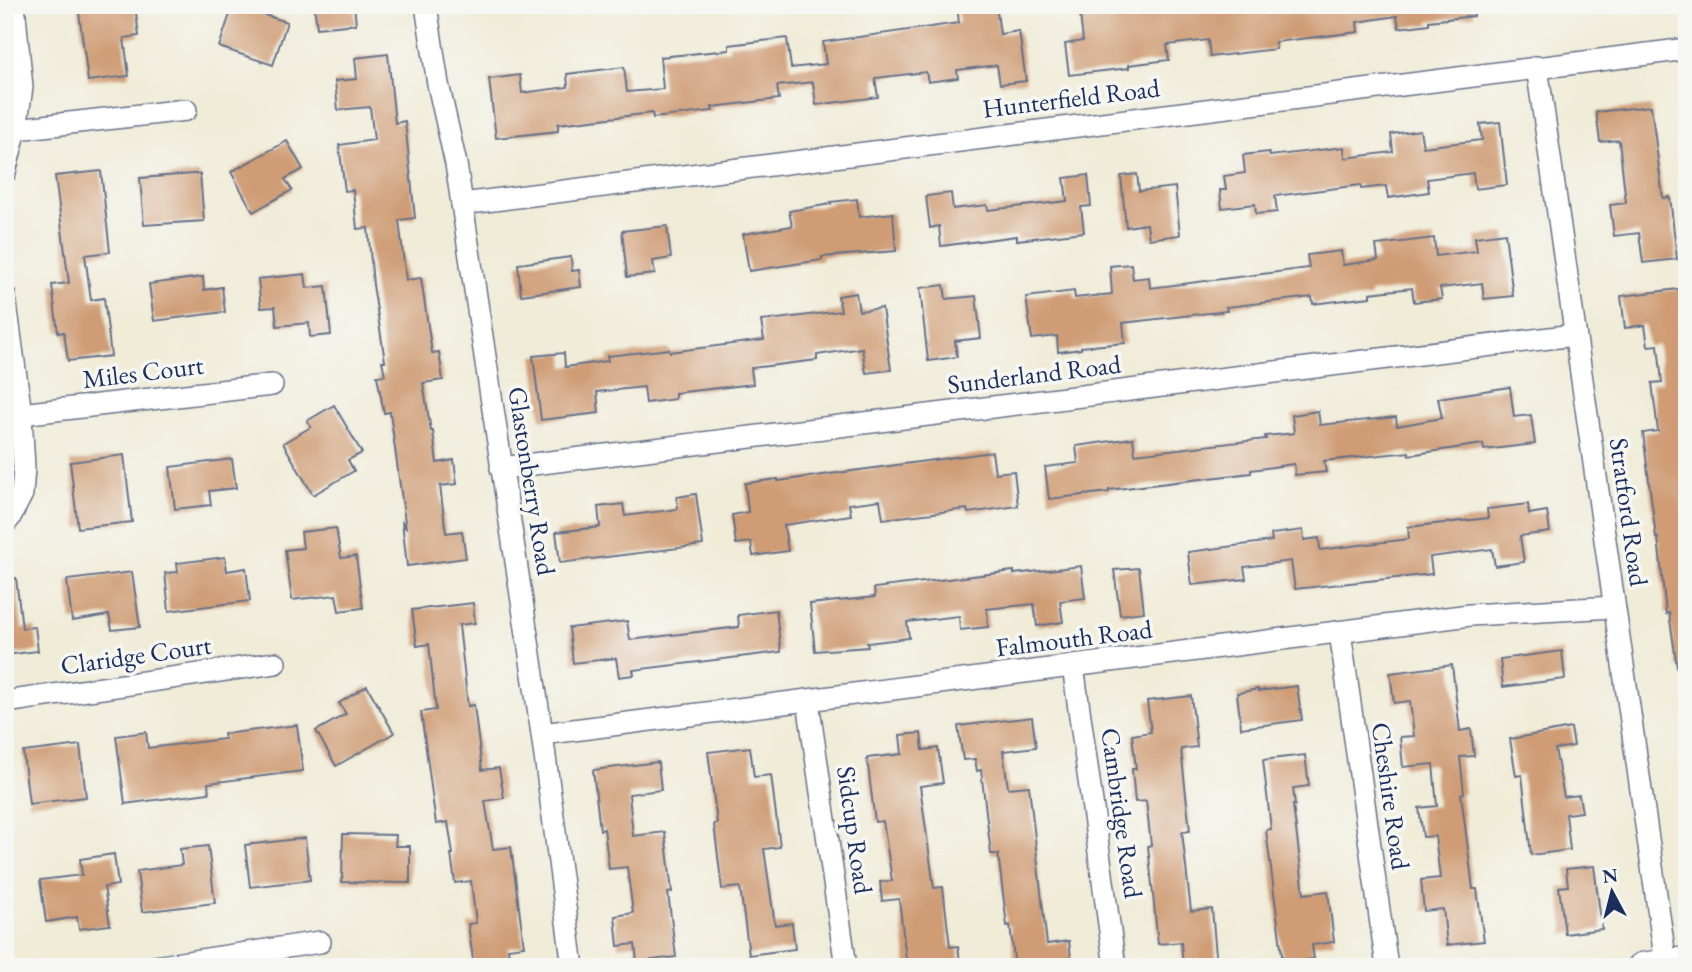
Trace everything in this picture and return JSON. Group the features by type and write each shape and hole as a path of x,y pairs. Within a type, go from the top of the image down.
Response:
{"street":[{"path":"5,172 16,129 22,87 13,5"},
{"name":"Glastonberry Road","path":"426,5 438,84 463,204 542,734 573,967"},
{"name":"Hunterfield Road","path":"463,204 1687,49"},
{"name":"Stratford Road","path":"1537,67 1665,964"},
{"path":"16,129 186,110"},
{"path":"5,296 21,414 24,468 22,494 5,523"},
{"name":"Sunderland Road","path":"502,468 1574,335"},
{"name":"Miles Court","path":"21,414 272,385"},
{"name":"Falmouth Road","path":"542,734 1470,615 1614,607"},
{"name":"Cheshire Road","path":"1340,632 1387,967"},
{"name":"Claridge Court","path":"5,702 275,663"},
{"name":"Cambridge Road","path":"1073,666 1115,967"},
{"name":"Sidcup Road","path":"808,701 846,967"},
{"path":"154,967 320,942"}],"building":[{"path":"78,5 135,5 139,36 124,38 129,76 88,81"},
{"path":"233,5 287,22 273,65 219,47"},
{"path":"314,5 354,5 356,24 317,28"},
{"path":"957,5 996,5 1000,34 1019,31 1026,81 1000,84 997,65 957,70 958,78 928,82 926,72 875,78 878,97 816,105 813,82 777,86 779,99 712,107 713,111 653,118 652,113 558,124 558,131 496,138 489,79 520,75 522,93 568,87 567,74 624,67 627,92 663,89 660,57 729,50 729,45 787,38 791,68 826,64 823,42 959,23"},
{"path":"1079,5 1473,5 1474,16 1429,21 1429,24 1399,28 1397,16 1357,22 1358,32 1275,42 1276,49 1210,57 1208,40 1167,45 1169,60 1069,75 1065,44 1083,41"},
{"path":"388,54 395,123 405,121 415,218 399,220 406,280 421,278 432,353 439,352 443,380 423,383 437,463 454,460 457,484 440,486 446,533 462,531 466,558 407,566 402,521 406,529 390,412 384,413 377,376 385,375 382,361 385,361 373,285 368,228 357,229 353,190 345,191 339,145 374,140 370,107 338,110 335,81 357,79 355,58"},
{"path":"1651,106 1663,198 1670,197 1677,259 1643,263 1639,233 1614,236 1610,205 1626,203 1619,140 1600,142 1596,112"},
{"path":"1500,122 1507,185 1475,189 1473,173 1427,179 1429,192 1388,198 1386,186 1361,189 1360,185 1275,196 1277,212 1256,214 1255,204 1222,208 1220,190 1226,190 1224,176 1245,173 1243,155 1269,152 1270,156 1344,147 1345,158 1393,152 1391,134 1420,130 1423,147 1482,140 1480,124"},
{"path":"287,141 303,169 285,179 292,190 253,212 231,172"},
{"path":"101,171 110,252 85,255 91,300 104,298 111,356 68,361 64,332 58,333 52,285 69,283 55,176"},
{"path":"200,174 204,221 144,225 140,178"},
{"path":"1137,174 1139,191 1175,187 1180,235 1149,239 1147,224 1126,227 1121,176"},
{"path":"1088,175 1091,206 1081,207 1084,232 1017,240 1017,236 941,246 939,226 930,228 926,196 951,193 953,209 987,205 988,210 1067,201 1064,178"},
{"path":"857,199 859,217 893,213 896,251 822,257 822,260 749,271 743,234 792,226 789,211"},
{"path":"667,226 671,258 653,261 655,274 627,277 622,231"},
{"path":"1505,233 1513,296 1484,299 1482,283 1440,288 1442,299 1414,302 1412,288 1370,293 1370,297 1313,304 1312,297 1226,307 1227,311 1123,323 1125,343 1081,349 1058,352 1057,336 1032,339 1026,297 1074,291 1075,298 1112,294 1110,266 1131,264 1133,279 1149,277 1150,288 1309,268 1307,255 1341,251 1343,265 1378,260 1376,245 1434,238 1436,256 1477,251 1475,237"},
{"path":"571,257 572,271 579,270 581,287 521,295 518,264"},
{"path":"305,274 307,288 326,286 331,335 310,337 309,323 277,326 275,307 261,308 258,279"},
{"path":"203,277 204,290 222,287 225,312 154,321 149,284"},
{"path":"944,285 946,299 976,296 981,338 955,341 957,357 928,361 920,288"},
{"path":"1687,288 1687,320 1680,321 1687,397 1687,666 1677,667 1669,613 1666,614 1643,433 1658,431 1652,383 1662,382 1658,345 1648,346 1645,325 1625,328 1621,296"},
{"path":"856,293 859,311 882,308 891,370 866,373 862,348 817,355 817,360 751,368 753,384 675,393 675,399 646,403 644,387 597,392 599,413 541,420 533,356 564,353 565,367 608,361 607,356 669,349 670,352 764,340 761,321 841,311 838,296"},
{"path":"1510,387 1514,417 1531,415 1535,444 1484,450 1483,444 1409,455 1409,452 1324,461 1326,472 1295,475 1294,464 1251,470 1251,473 1049,499 1045,467 1078,463 1076,446 1133,438 1135,454 1266,439 1265,436 1294,433 1292,415 1318,411 1320,425 1396,417 1397,426 1442,418 1438,398"},
{"path":"334,405 362,453 348,460 354,471 313,495 283,443 311,427 307,421"},
{"path":"992,452 995,473 1014,471 1018,506 968,513 967,509 883,519 880,500 849,504 851,515 784,525 788,551 753,556 751,542 736,544 732,515 748,512 745,483 778,481"},
{"path":"124,455 132,522 78,528 70,462"},
{"path":"232,459 236,488 209,491 211,505 175,509 170,467"},
{"path":"696,494 703,545 560,563 556,532 600,527 598,507 623,504 625,516 678,509 677,497"},
{"path":"1528,504 1529,514 1547,511 1550,532 1520,536 1524,562 1495,566 1492,549 1430,557 1432,574 1295,589 1291,561 1244,567 1246,579 1192,585 1188,552 1272,541 1271,534 1303,530 1304,540 1319,538 1320,550 1409,539 1408,527 1488,518 1487,509"},
{"path":"336,528 341,558 356,556 363,608 339,611 336,595 292,600 285,550 303,548 301,532"},
{"path":"225,557 227,571 246,568 250,601 169,611 165,573 178,572 177,563"},
{"path":"1081,566 1085,598 1060,601 1063,622 1037,626 1034,604 987,609 988,627 960,630 959,616 907,622 909,638 867,643 868,647 815,651 810,604 875,597 874,588 1014,571 1014,574"},
{"path":"1139,568 1144,612 1120,615 1114,570"},
{"path":"132,572 140,627 112,630 109,615 72,621 67,580"},
{"path":"16,578 22,628 35,627 38,651 5,655 5,579"},
{"path":"473,603 475,623 459,625 468,706 474,705 482,770 499,768 504,798 485,801 493,849 511,847 524,946 508,948 510,967 474,967 468,924 476,923 471,881 455,883 448,822 436,824 421,712 436,710 429,644 417,646 412,610"},
{"path":"776,610 781,652 633,670 634,675 619,677 616,658 573,663 569,628 627,621 630,640 739,627 738,615"},
{"path":"1562,651 1565,679 1503,687 1500,659"},
{"path":"1452,665 1460,731 1471,729 1474,756 1460,757 1464,793 1461,794 1473,889 1477,889 1484,941 1447,945 1443,909 1424,911 1421,880 1440,878 1435,836 1423,837 1419,808 1437,806 1433,764 1403,767 1400,737 1414,736 1410,701 1394,703 1390,673"},
{"path":"367,686 394,733 336,766 316,731 346,714 339,703"},
{"path":"1297,686 1302,720 1241,728 1237,693"},
{"path":"1191,696 1197,747 1181,749 1190,831 1182,832 1191,911 1212,909 1217,967 1183,967 1181,942 1158,944 1146,801 1135,802 1132,769 1136,769 1132,735 1151,732 1147,701"},
{"path":"1032,717 1036,747 1003,751 1008,788 1029,786 1047,944 1069,941 1072,967 1015,967 998,854 991,854 981,770 977,771 975,759 963,760 958,726"},
{"path":"297,725 303,771 208,783 209,793 125,804 116,736 146,732 148,748 225,739 224,734"},
{"path":"1571,728 1574,746 1555,749 1564,797 1579,795 1582,812 1566,814 1570,850 1531,855 1522,775 1516,776 1510,739"},
{"path":"921,733 923,750 938,748 943,783 920,786 934,888 943,887 950,947 958,946 960,962 947,964 947,967 907,967 899,899 882,901 880,882 892,881 883,821 875,822 867,758 902,754 900,735"},
{"path":"80,745 86,797 29,804 23,752"},
{"path":"750,747 754,777 771,775 780,847 764,849 775,925 792,923 795,949 749,955 740,887 722,889 708,752"},
{"path":"1305,755 1309,786 1293,788 1304,894 1328,891 1334,942 1312,945 1314,959 1283,963 1266,830 1271,829 1263,760"},
{"path":"658,762 661,790 629,794 633,836 665,832 672,892 668,893 676,957 637,962 635,944 618,946 615,916 633,913 627,867 609,869 604,829 600,830 593,770"},
{"path":"343,834 396,835 395,846 410,846 410,883 342,882"},
{"path":"305,838 310,880 250,887 245,845"},
{"path":"208,846 215,903 142,912 137,871 182,865 180,849"},
{"path":"114,854 118,885 104,887 110,925 79,929 77,917 46,922 40,880 82,875 80,859"},
{"path":"1594,866 1602,929 1565,934 1559,887 1568,886 1566,869"}]}
